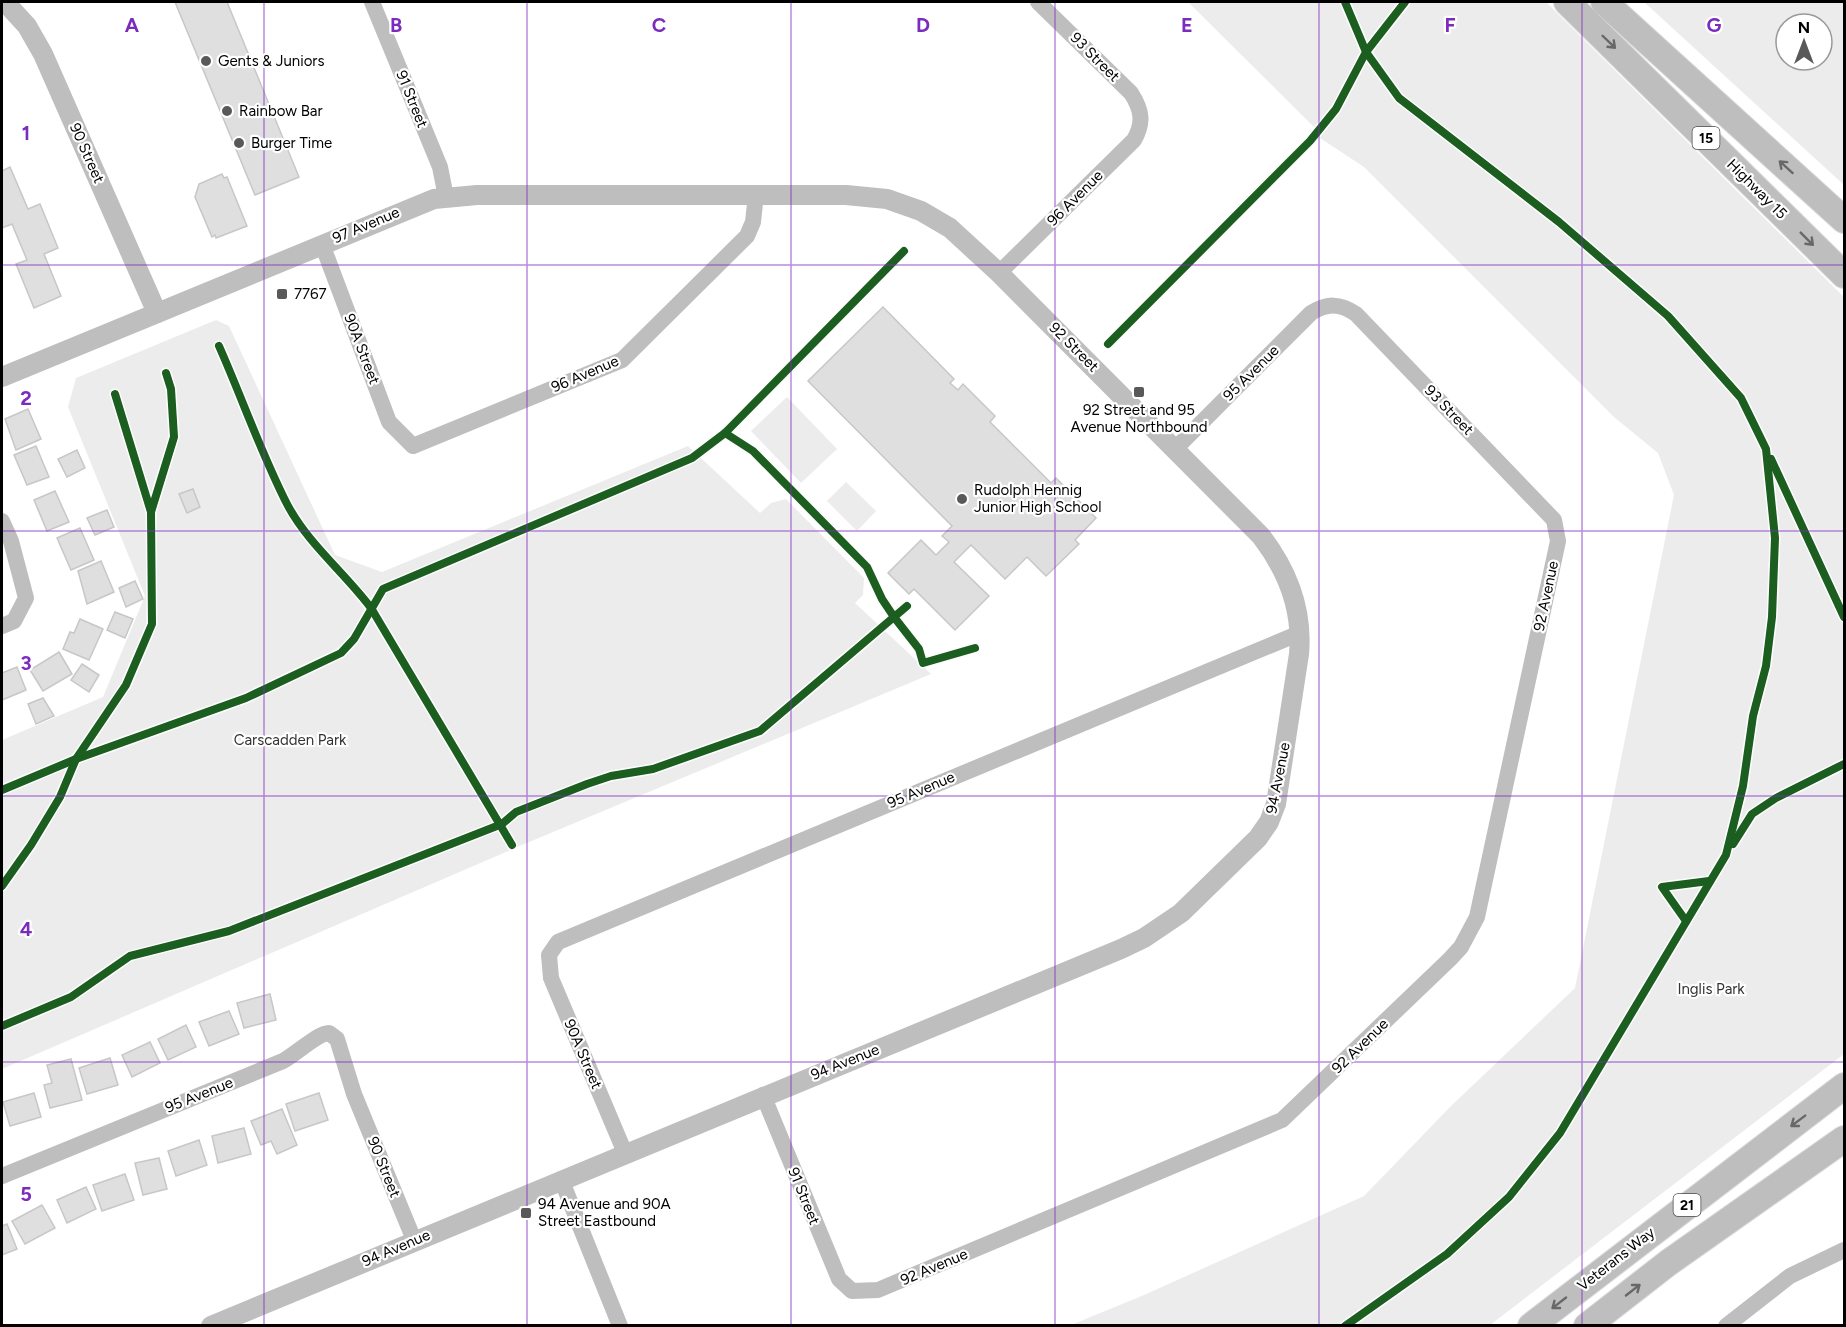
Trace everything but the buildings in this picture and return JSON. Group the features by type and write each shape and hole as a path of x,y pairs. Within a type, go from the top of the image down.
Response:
{"main road":[{"name":"Highway 15","path":"1567,2 1845,275"},
{"name":"15","path":"1604,2 1845,220"},
{"name":"Veterans Way","path":"1531,1326 1845,1086"},
{"name":"21","path":"1587,1326 1668,1263 1845,1139"}],"street":[{"name":"90 Street","path":"5,2 27,26 43,54 157,313"},
{"name":"91 Street","path":"372,2 440,167 446,197"},
{"name":"93 Street","path":"1038,2 1131,93 1142,118"},
{"name":"96 Avenue","path":"999,273 1134,140 1142,118"},
{"name":"97 Avenue","path":"2,377 421,202 446,197 756,194"},
{"name":"96 Avenue","path":"412,446 622,360 747,236 753,222 756,194"},
{"name":"92 Street","path":"756,194 864,196 906,205 936,218 950,228 999,273 1247,521 1274,553 1292,592 1300,633"},
{"name":"90A Street","path":"322,244 389,422 412,446"},
{"name":"93 Street","path":"1331,305 1356,314 1546,510 1557,528"},
{"name":"95 Avenue","path":"1175,449 1311,313 1331,305"},
{"path":"2,521 12,541 26,598 14,621 2,626"},
{"name":"92 Avenue","path":"852,1291 878,1290 1281,1120 1450,959 1465,940 1477,917 1558,542 1557,528"},
{"name":"95 Avenue","path":"549,955 565,938 1300,633"},
{"name":"94 Avenue","path":"211,1326 1144,938 1181,913 1258,838 1273,814 1300,633"},
{"name":"90A Street","path":"549,955 551,978 625,1153"},
{"name":"95 Avenue","path":"2,1176 283,1061 305,1048 323,1033 331,1034 337,1039 354,1094"},
{"name":"90 Street","path":"354,1094 414,1240"},
{"name":"91 Street","path":"763,1095 834,1271 843,1285 852,1291"},
{"path":"561,1179 620,1326"},
{"path":"1726,1326 1790,1276 1845,1250"}],"green space":[{"name":"Inglis Park","path":"1188,2 1546,2 1844,297 1844,1054 1490,1325 1071,1325 1144,1295 1364,1196 1451,1106 1575,988 1674,495 1658,453 1614,417 1364,167 1317,136 1314,127"},
{"path":"1644,2 1844,2 1844,185"},
{"name":"Carscadden Park","path":"216,320 229,326 335,555 382,572 688,446 760,513 771,503 786,499 864,578 863,595 855,603 931,674 522,845 2,1069 2,740 103,697 145,596 68,407 76,378"},
{"path":"787,397 837,449 801,483 751,431"},
{"path":"846,482 876,511 857,531 827,501"}],"cycle path":[{"path":"1345,2 1366,52 1399,98 1559,222 1668,316 1741,398 1766,449 1775,538 1772,617 1766,666 1753,716 1743,786 1726,855 1560,1133 1509,1197 1447,1254 1345,1326"},
{"path":"1108,344 1310,141 1336,109 1366,52 1405,2"},
{"path":"2,790 76,759 246,698 341,653 354,639 383,589 692,458 725,433 904,251"},
{"path":"219,346 287,504 305,532 371,608 512,845"},
{"path":"2,886 31,845 60,797 76,759 126,685 152,624 151,512 174,437 171,389 166,373"},
{"path":"115,394 151,512"},
{"path":"725,433 753,451 867,567 882,599 894,617 907,606"},
{"path":"1771,459 1844,617"},
{"path":"2,1026 71,997 130,956 229,931 502,824 516,812 587,784 611,776 653,769 760,731 894,617 919,649 923,663 975,648"},
{"path":"1733,844 1752,814 1776,798 1844,764"},
{"path":"1686,921 1662,887 1709,881"}],"place":[{"name":"Gents & Juniors","path":"206,61"},
{"name":"Rainbow Bar","path":"227,111"},
{"name":"Burger Time","path":"239,143"},
{"name":"7767","path":"282,294"},
{"name":"92 Street and 95 Avenue Northbound","path":"1139,392"},
{"name":"Rudolph Hennig Junior High School","path":"962,499"},
{"name":"94 Avenue and 90A Street Eastbound","path":"526,1213"}]}
